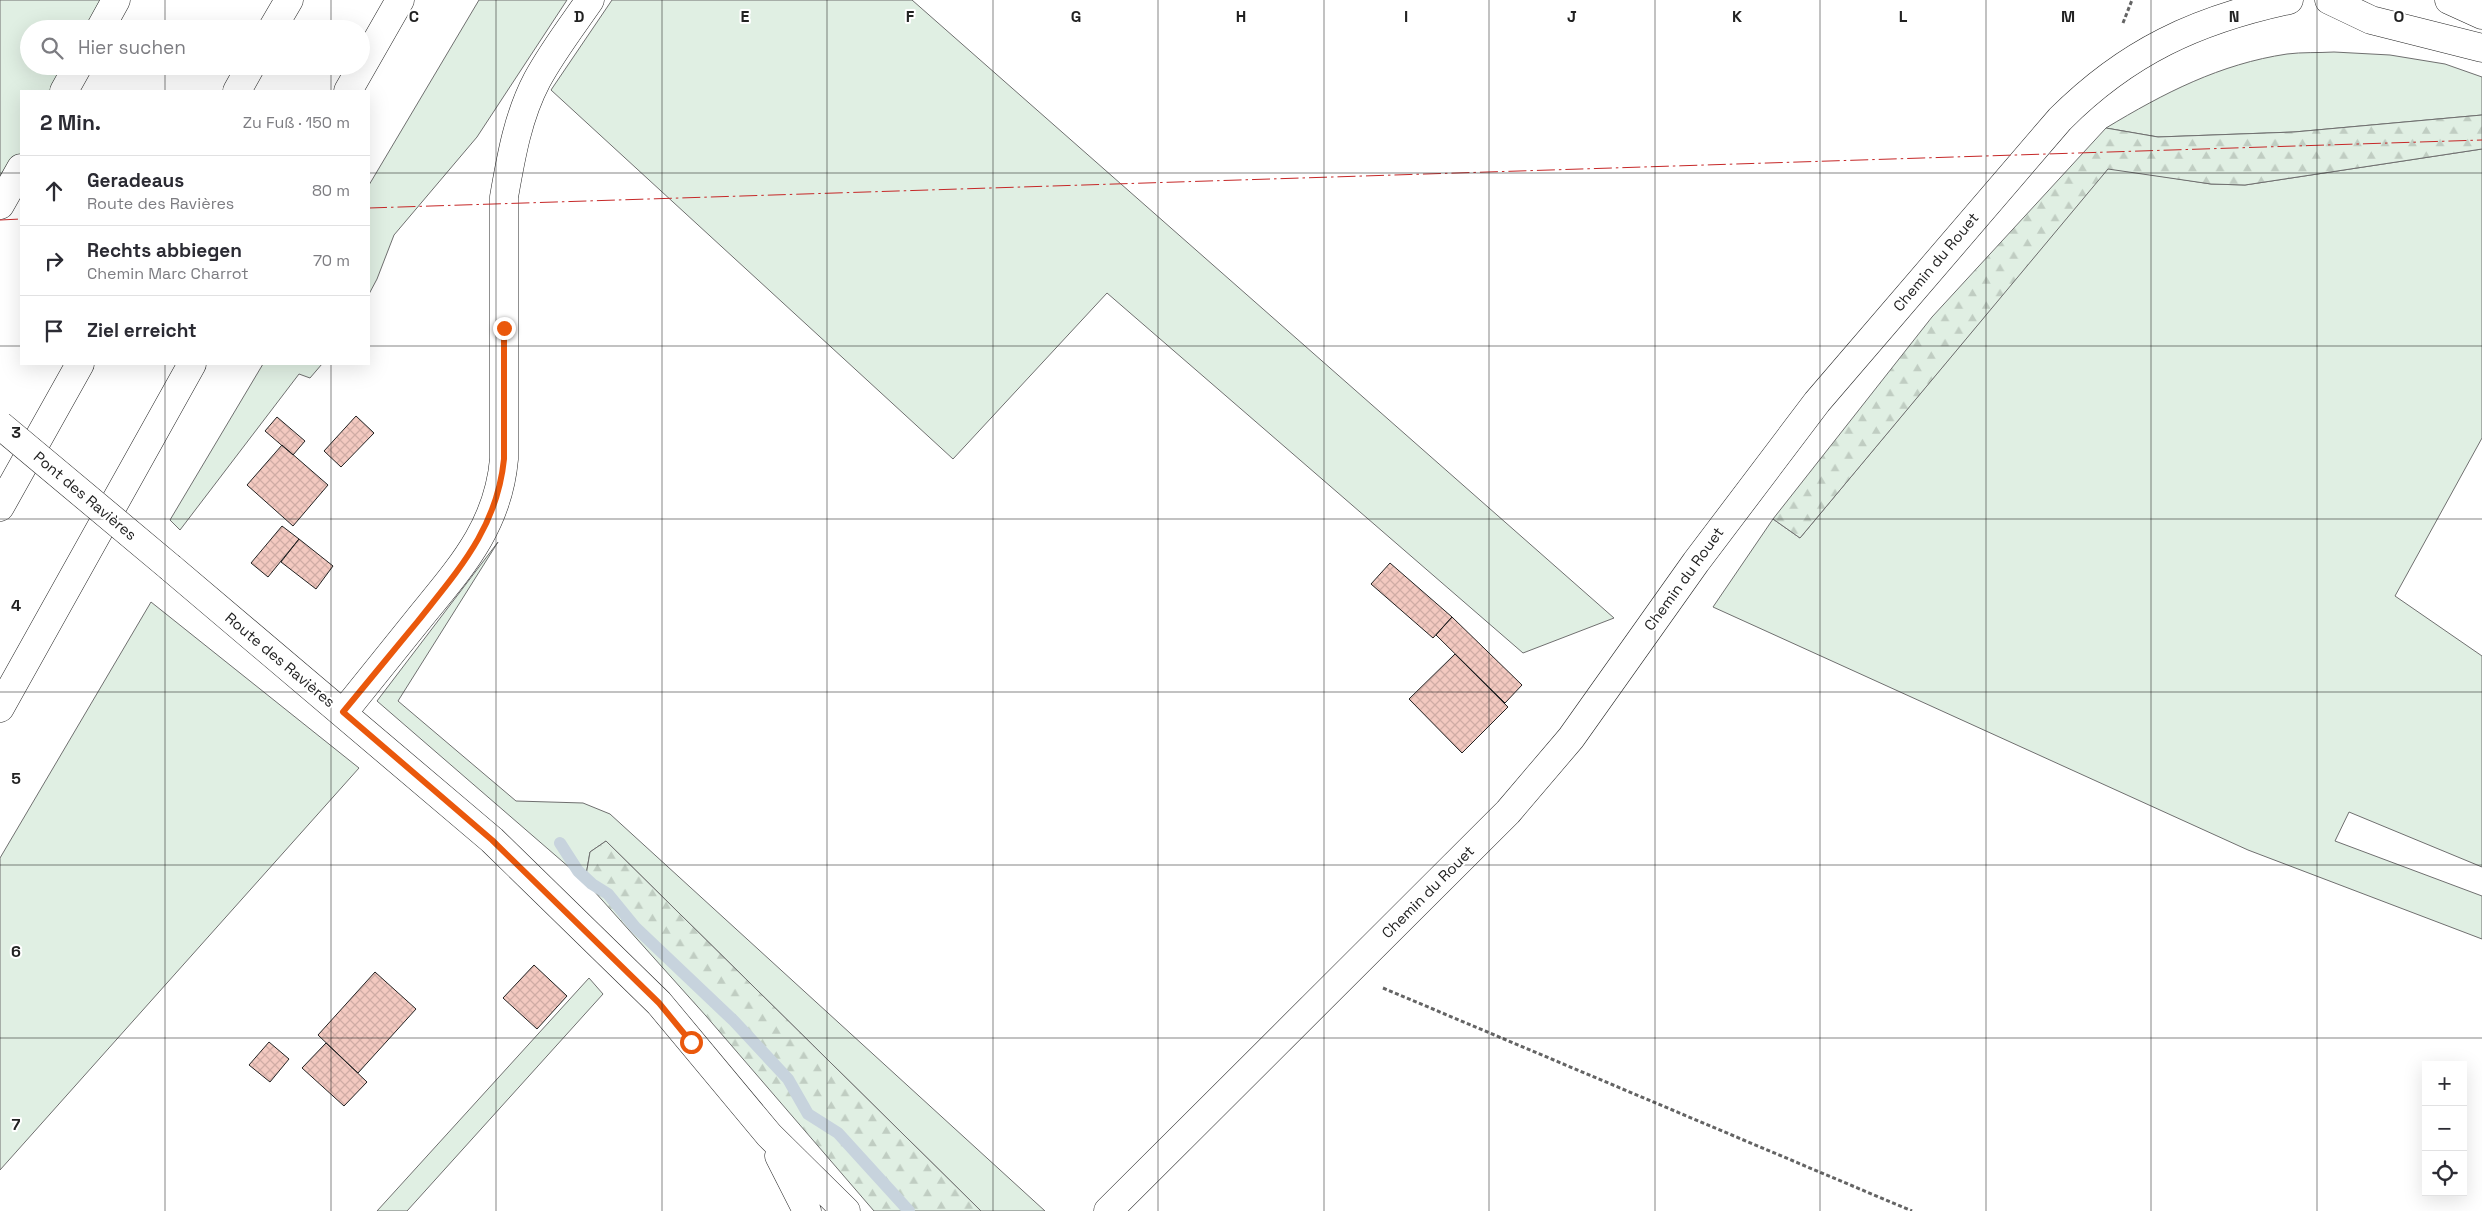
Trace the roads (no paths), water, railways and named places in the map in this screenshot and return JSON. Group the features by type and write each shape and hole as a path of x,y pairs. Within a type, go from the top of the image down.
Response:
{"main road":[{"path":"105,20 116,0"},
{"path":"277,20 289,0"},
{"path":"370,52 400,0"},
{"path":"343,712 460,568 482,535 495,504 502,480 504,459 504,197 511,154 521,118 537,80 590,0"},
{"name":"Chemin du Rouet","path":"1108,1211 1508,812 1570,738 1696,562 1817,402 2060,119 2098,83 2125,63 2158,44 2261,3 2288,0"},
{"path":"2329,0 2371,20 2482,48"},
{"path":"2449,0 2482,15"},
{"path":"65,90 73,75"},
{"path":"238,90 246,75"},
{"path":"349,90 357,75"},
{"path":"0,205 20,170"},
{"path":"0,507 79,365"},
{"path":"0,708 191,365"},
{"name":"Pont des Ravières","path":"0,425 171,568"},
{"name":"Route des Ravières","path":"171,568 492,840 659,1003 769,1135 846,1211"},
{"name":"Route des Ravières","path":"769,1135 807,1211"}],"waterway":[{"path":"560,843 578,871 592,884 608,894 635,927 734,1021 788,1079 808,1114 838,1133 909,1211"}]}
